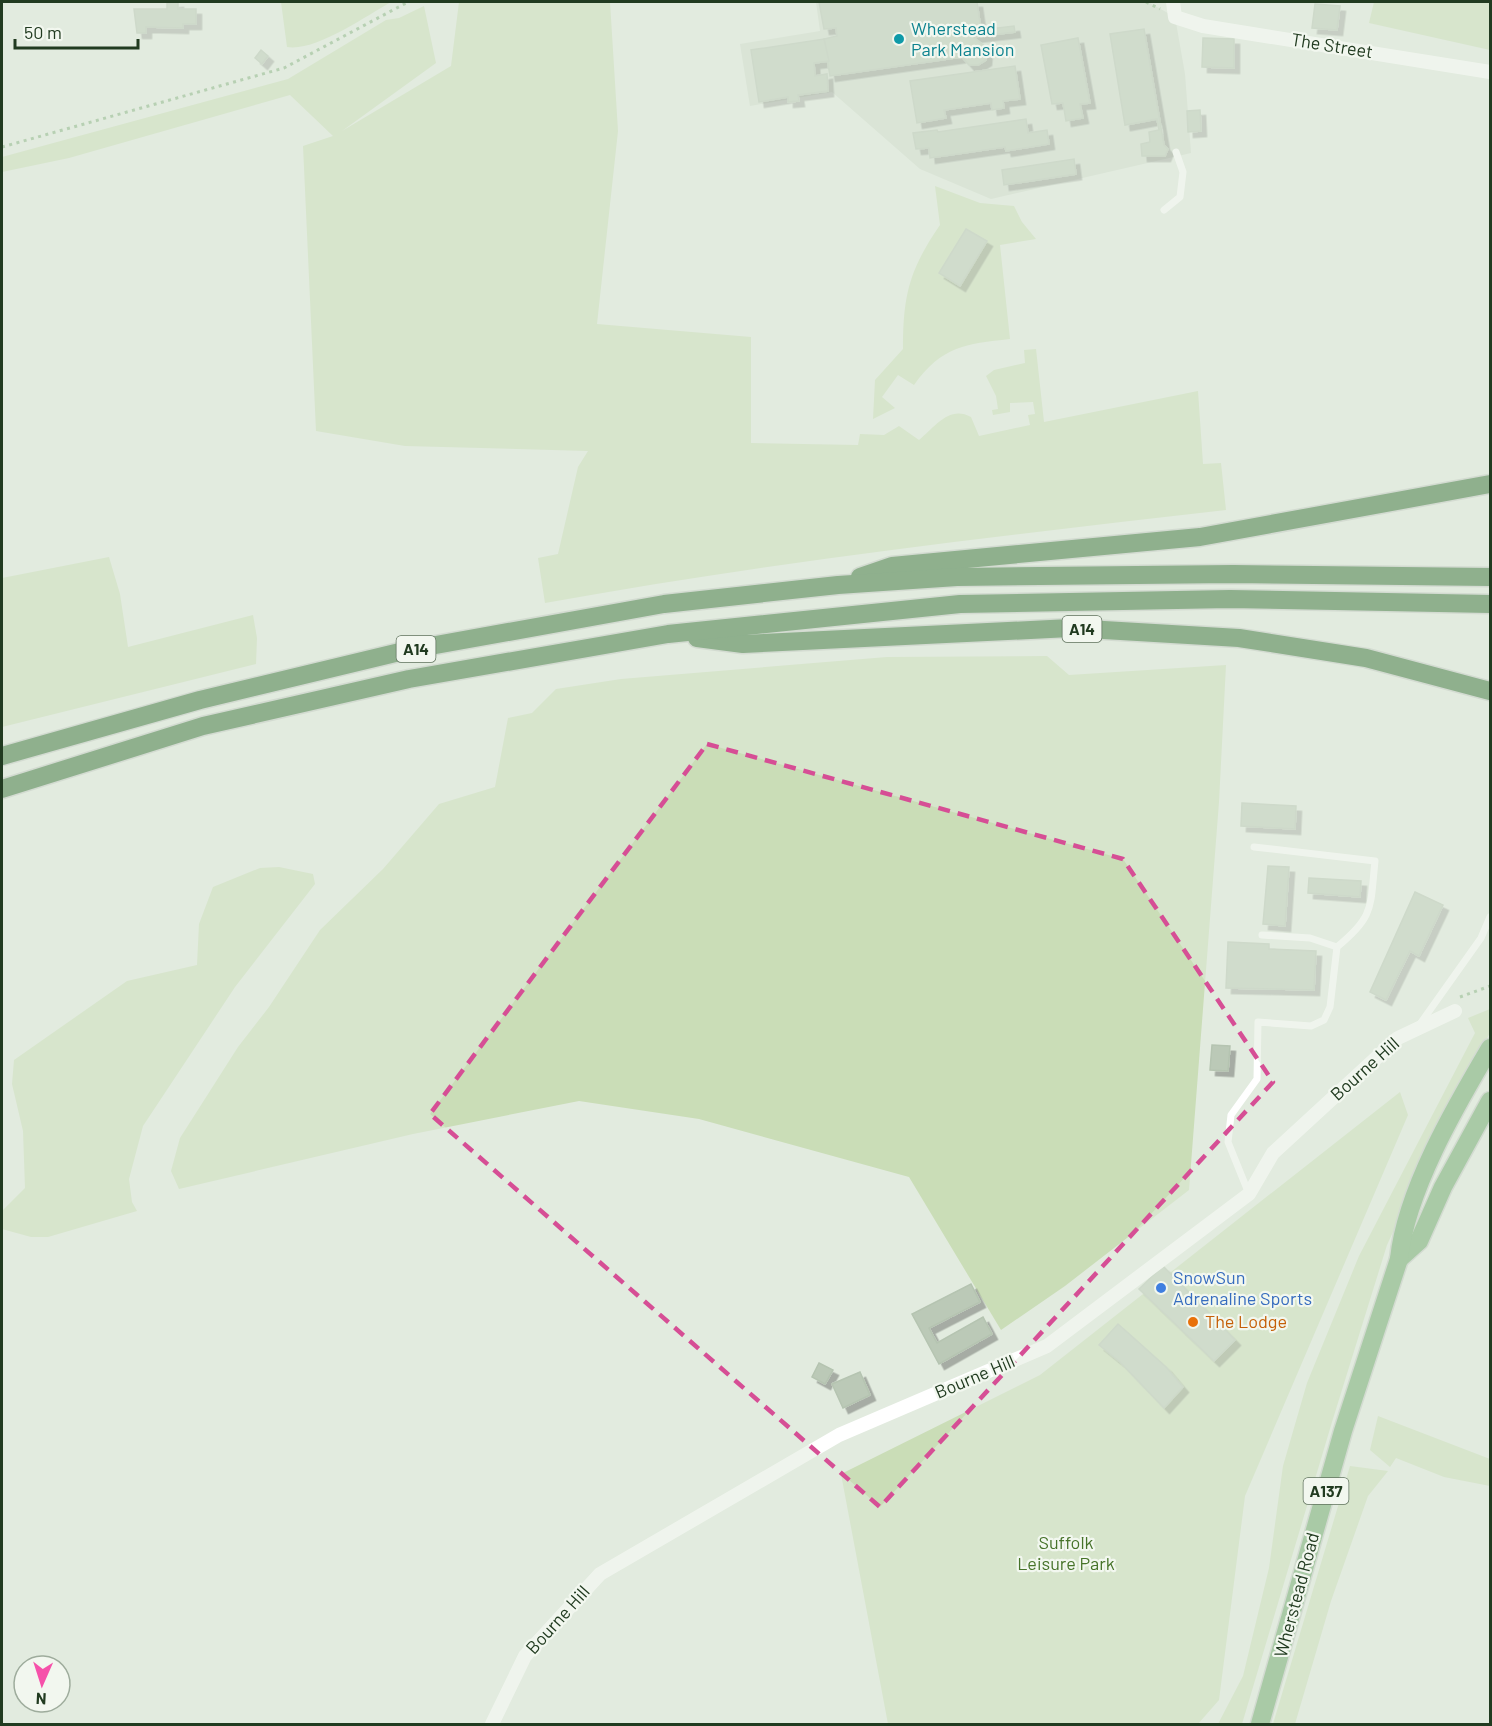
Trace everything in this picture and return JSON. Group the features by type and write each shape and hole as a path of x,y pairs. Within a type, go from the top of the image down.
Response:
{"highway":[{"name":"A14","path":"838,585 892,566 1200,537 1491,484"},
{"name":"A14","path":"2,756 200,700 408,650 664,604 838,585 957,577 1233,574 1491,577"},
{"name":"A14","path":"2,789 203,726 409,679 668,634 960,604 1230,599 1491,604"},
{"name":"A14","path":"668,634 744,644 1070,628 1239,638 1366,658 1491,691"}],"main road":[{"name":"Wherstead Road","path":"1260,1725 1340,1442 1399,1259 1402,1230 1430,1162 1465,1090 1491,1048"},
{"name":"Wherstead Road","path":"1399,1259 1419,1241 1443,1187 1491,1101"}],"street":[{"name":"The Street","path":"1173,2 1175,17 1203,26 1491,72"},
{"name":"Bourne Hill","path":"492,1725 525,1656 600,1574 839,1435 1047,1346 1249,1194 1273,1153 1398,1038 1455,1011"}],"lane":[{"path":"1164,210 1180,197 1183,172 1176,152"},
{"path":"1249,1194 1228,1142 1231,1115 1257,1079 1258,1022 1311,1026 1324,1020 1330,1007 1337,947 1359,929 1367,916 1375,861 1254,847"},
{"path":"1416,1029 1481,938 1491,917"},
{"path":"1262,936 1310,938 1337,947"}],"path":[{"path":"2,147 284,68 408,2"},
{"path":"1479,990 1491,986"}],"highlighted area":[{"path":"707,744 1123,859 1273,1082 880,1507 430,1114"}],"shaded area":[{"path":"816,2 1148,2 1175,17 1185,74 1191,153 991,199 920,169 832,92 750,106 740,44 820,31"}],"green space":[{"path":"281,2 391,2 326,39 298,47 287,47"},
{"path":"459,2 610,2 618,131 597,324 751,337 751,443 858,445 860,434 884,435 899,426 919,440 943,419 956,414 971,417 979,436 1030,425 1028,415 1035,414 1033,402 1010,403 1010,412 993,415 992,410 998,409 996,396 986,376 994,370 1025,363 1024,350 1036,349 1044,422 1198,391 1203,464 1221,463 1226,510 799,562 545,603 538,558 558,554 578,467 588,451 405,446 316,431 303,146 333,136 290,95 69,158 2,172 2,157 288,79 386,20 399,18 424,6 436,63 342,131 451,66"},
{"path":"1374,2 1490,2 1490,50 1369,23"},
{"path":"935,186 980,203 1014,206 1022,222 1036,239 1000,245 1010,339 967,345 956,349 934,362 914,385 898,375 882,397 895,408 873,419 875,380 903,349 904,314 910,284 921,256 940,225"},
{"path":"109,557 120,594 128,647 253,615 257,638 256,664 2,727 2,578"},
{"path":"1047,656 1069,675 1226,665 1219,802 1189,1190 1065,1286 1001,1330 909,1177 699,1119 579,1101 413,1134 179,1189 171,1171 180,1138 238,1047 269,1007 320,930 383,869 439,804 495,787 508,718 532,713 556,689 621,679 887,657"},
{"path":"279,867 313,874 315,884 235,987 143,1126 129,1179 132,1202 137,1211 48,1237 31,1237 2,1229 2,1211 25,1188 23,1131 12,1084 14,1060 127,981 197,965 199,924 213,887 260,868"},
{"path":"1490,1009 1490,1033 1460,1086 1387,1245 1242,1724 1218,1724 1243,1676 1269,1568 1283,1466 1307,1383 1359,1256 1475,1033 1468,1018"},
{"name":"Suffolk Leisure Park","path":"1400,1092 1408,1115 1245,1496 1219,1700 1198,1724 888,1724 841,1474 1040,1375"},
{"path":"1378,1416 1490,1459 1490,1486 1444,1477 1396,1458 1390,1467 1370,1450"},
{"path":"1350,1466 1388,1471 1368,1496 1331,1601 1295,1724 1273,1724"}],"building":[{"path":"178,2 178,9 196,9 196,24 183,24 183,28 146,27 146,33 137,33 134,9 167,9 167,3"},
{"name":"Wherstead Park Mansion","path":"819,2 977,2 981,30 1014,26 1015,32 973,37 987,48 986,60 978,65 969,65 962,57 830,76 824,39 837,36 836,28 824,29"},
{"path":"1315,4 1340,6 1337,30 1312,28"},
{"path":"1144,29 1164,145 1168,149 1165,156 1142,156 1141,144 1150,142 1149,132 1159,130 1157,119 1125,125 1110,34"},
{"path":"1078,38 1090,103 1080,104 1083,118 1066,121 1063,103 1052,104 1041,45"},
{"path":"1203,38 1234,39 1234,68 1202,67"},
{"path":"824,39 829,61 814,63 815,76 827,74 828,91 798,95 799,101 788,102 788,97 759,102 751,50"},
{"path":"261,50 268,56 262,64 255,58"},
{"path":"1015,66 1020,99 1003,101 1004,108 992,110 991,103 944,110 946,118 917,123 910,81"},
{"path":"1200,110 1201,131 1188,132 1187,111"},
{"path":"1026,119 1028,133 1047,130 1049,144 1006,151 1005,147 930,158 929,148 916,149 913,133 937,130 938,132"},
{"path":"1074,159 1076,174 1004,185 1002,170"},
{"path":"966,229 987,241 960,286 939,273"},
{"path":"1242,803 1296,806 1295,829 1241,826"},
{"path":"1268,866 1289,867 1285,926 1263,924"},
{"path":"1309,878 1361,881 1360,897 1308,893"},
{"path":"1415,892 1443,905 1419,956 1410,951 1386,1000 1370,992"},
{"path":"1228,942 1269,944 1269,949 1316,951 1314,990 1226,988"},
{"path":"1212,1045 1230,1046 1228,1071 1210,1070"},
{"path":"1163,1266 1235,1340 1214,1361 1139,1289"},
{"path":"971,1284 980,1302 929,1328 937,1343 983,1317 992,1334 939,1364 912,1314"},
{"path":"1118,1324 1166,1367 1183,1387 1164,1408 1120,1362 1099,1345"},
{"path":"819,1363 833,1370 825,1384 812,1377"},
{"path":"860,1372 870,1395 843,1408 832,1384"}],"place":[{"name":"Wherstead Park Mansion","path":"899,39"},
{"name":"SnowSun Adrenaline Sports","path":"1161,1288"},
{"name":"The Lodge","path":"1193,1322"}]}
